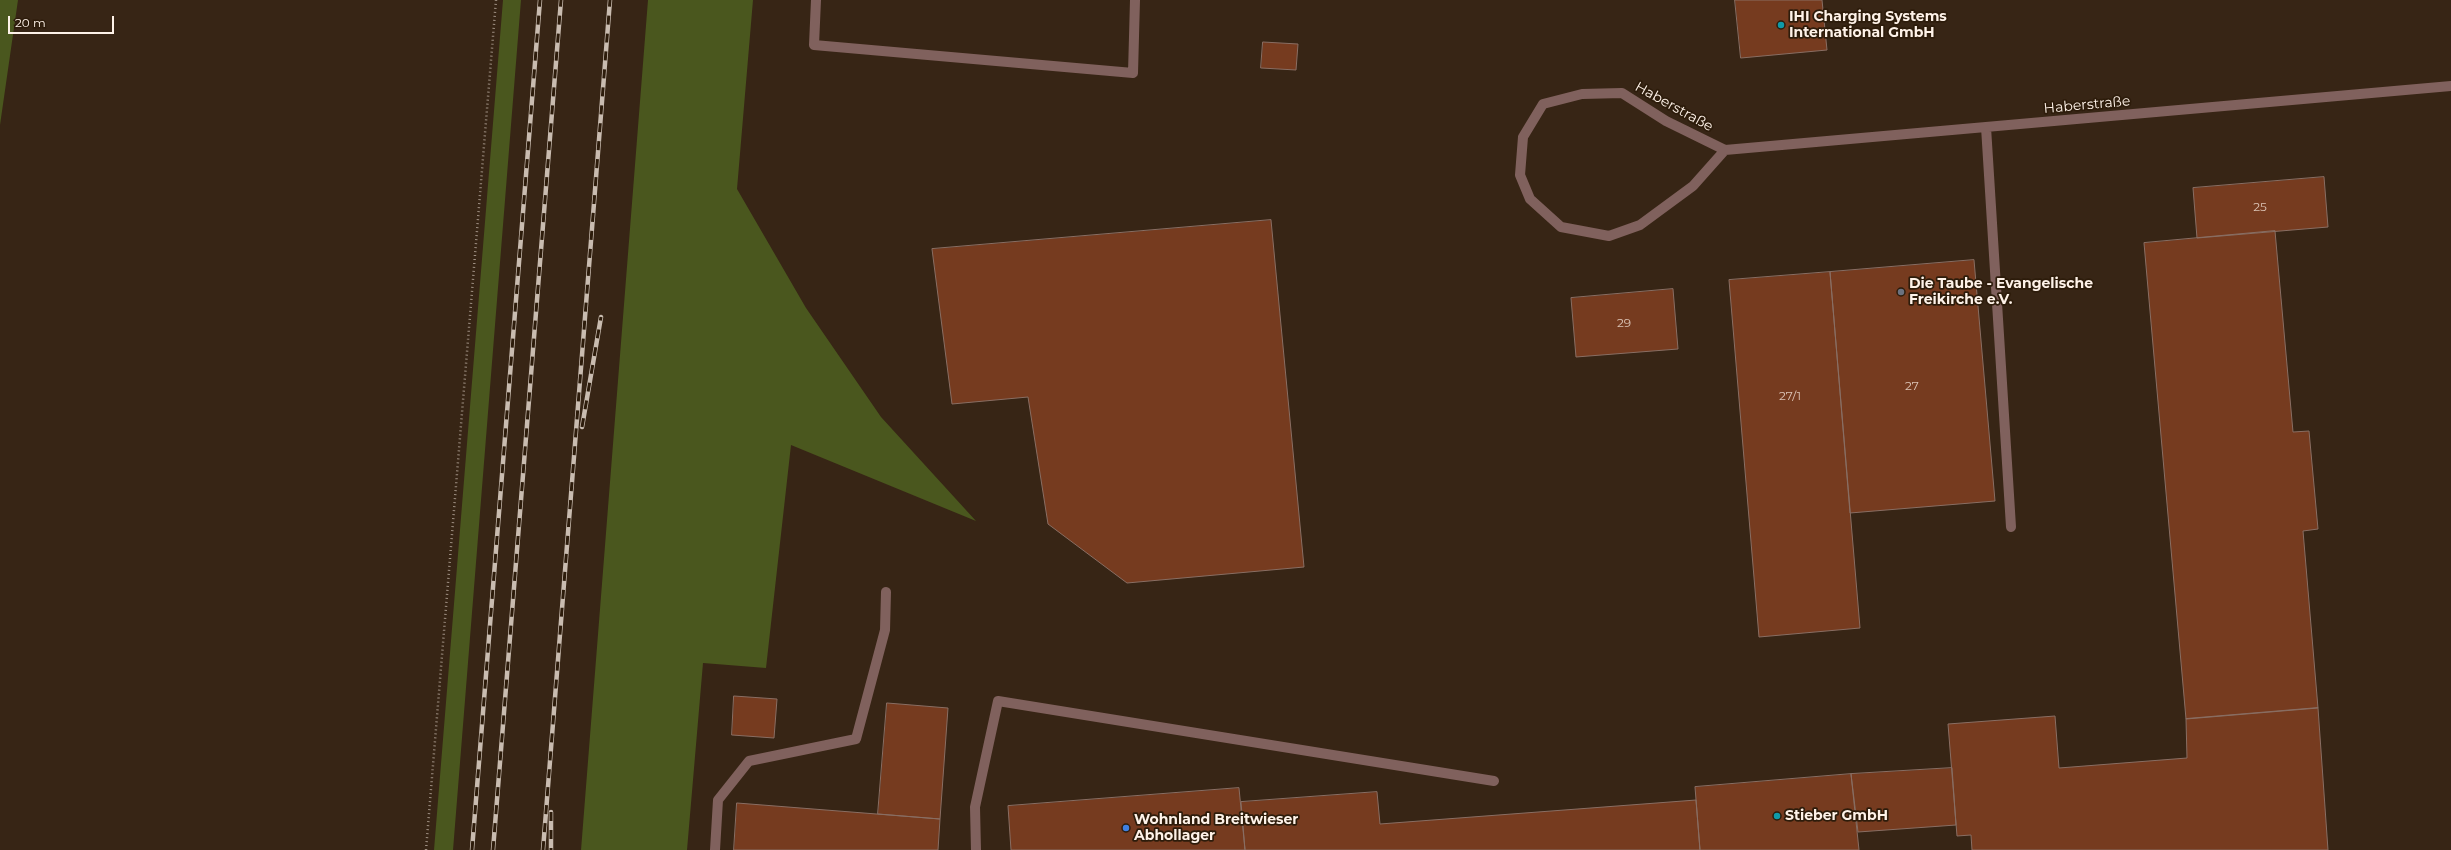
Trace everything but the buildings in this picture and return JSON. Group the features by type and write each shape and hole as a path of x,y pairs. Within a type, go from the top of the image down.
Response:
{"street":[{"path":"816,0 814,45 1132,73 1135,0"},
{"name":"Haberstraße","path":"1725,150 1694,186 1664,210 1640,225 1609,236 1561,227 1530,199 1520,175 1523,137 1543,104 1582,94 1622,93 1666,121 1725,150 2451,86"},
{"path":"1986,127 2010,528"},
{"path":"715,850 718,800 749,761 856,739 885,630 886,592"},
{"path":"976,850 975,807 998,701 1494,782"}],"path":[{"path":"426,850 496,0"}],"green space":[{"path":"0,0 18,0 0,125"},
{"path":"503,0 521,0 453,850 434,850"},
{"path":"648,0 753,0 737,189 806,308 881,417 976,521 791,445 766,668 703,663 687,850 581,850"}],"railway":[{"path":"472,850 540,0"},
{"path":"493,850 561,0"},
{"path":"543,850 610,0"},
{"path":"582,427 601,317"},
{"path":"551,812 551,850"}],"place":[{"name":"IHI Charging Systems International GmbH","path":"1781,25"},
{"name":"Die Taube - Evangelische Freikirche e.V.","path":"1901,292"},
{"name":"Stieber GmbH","path":"1777,816"},
{"name":"Wohnland Breitwieser Abhollager","path":"1126,828"}]}
